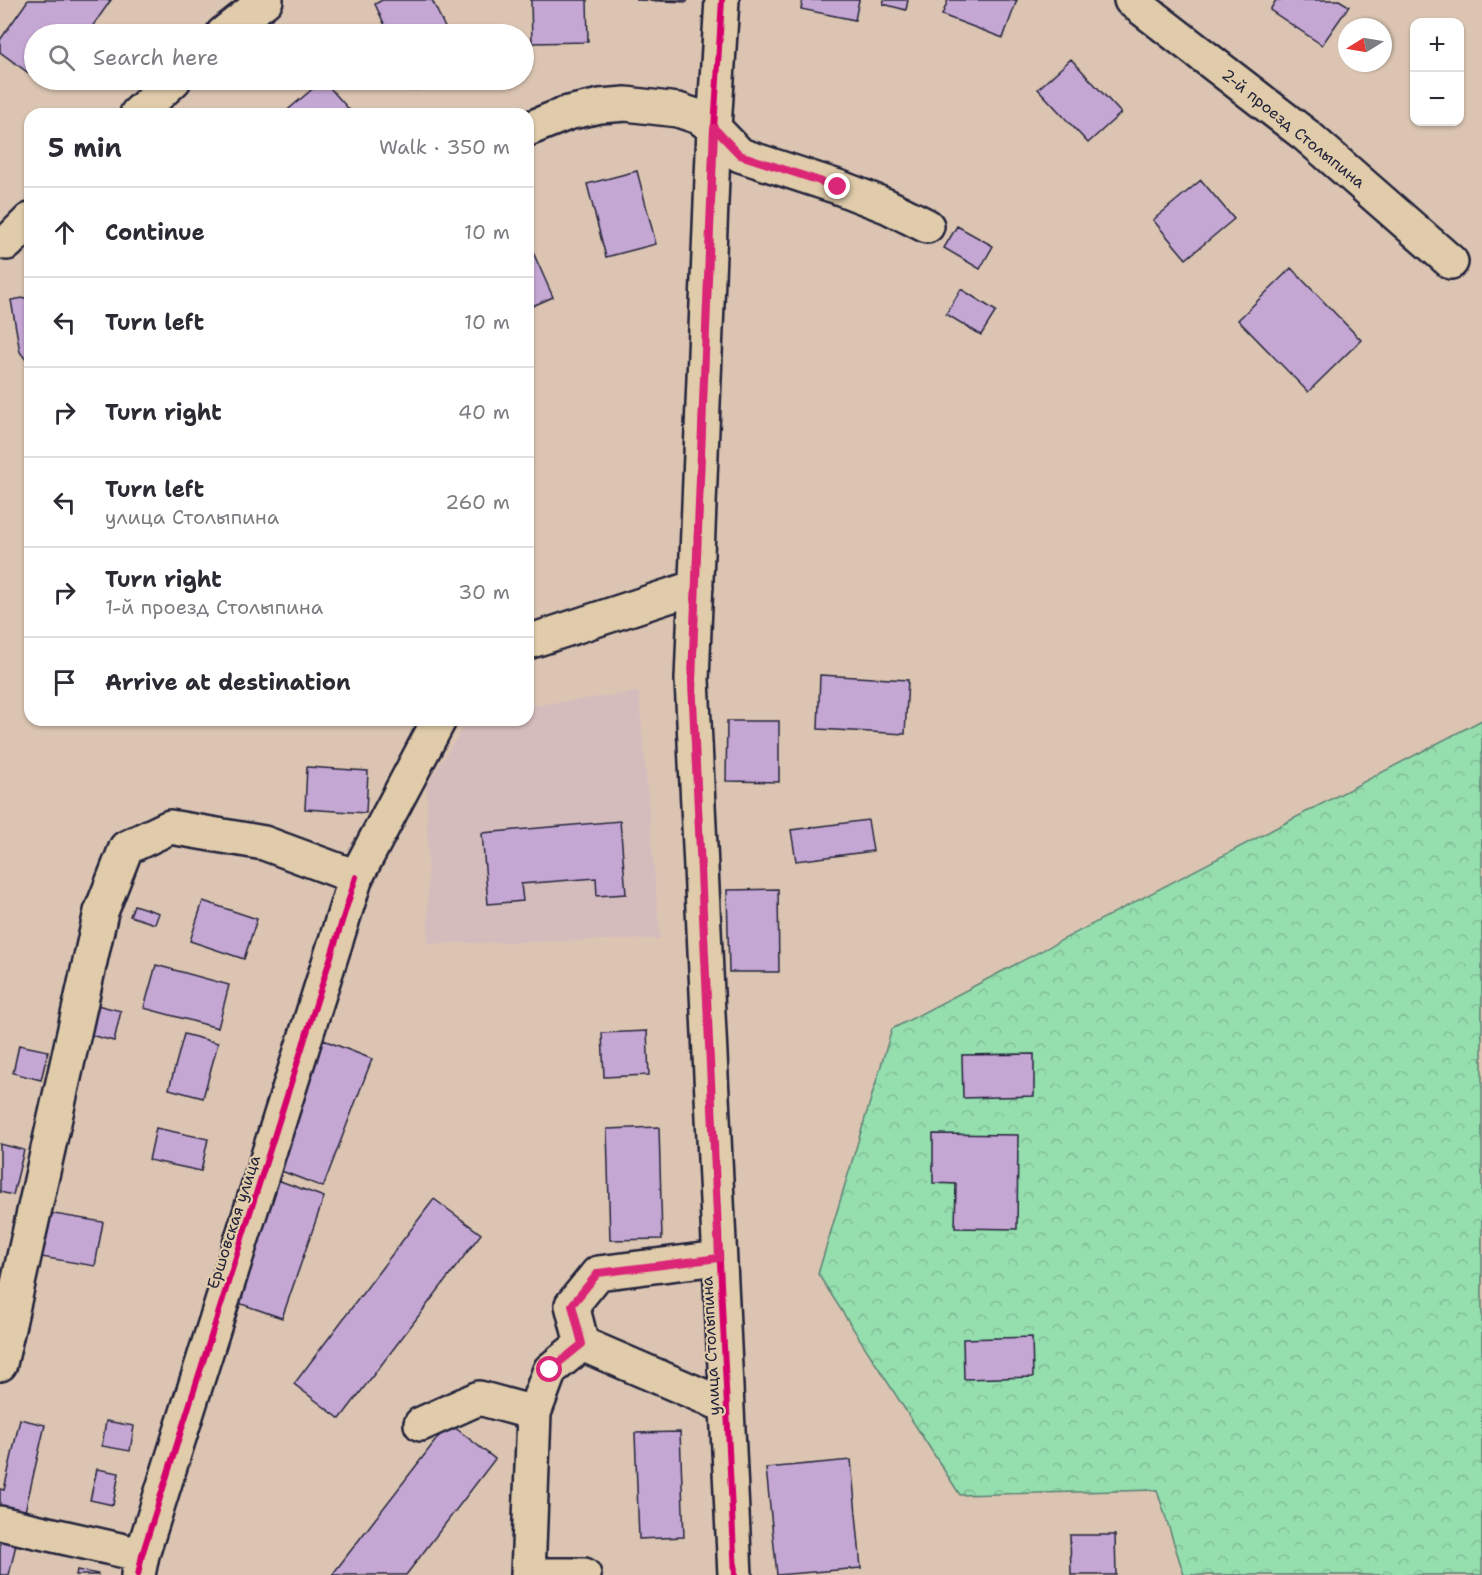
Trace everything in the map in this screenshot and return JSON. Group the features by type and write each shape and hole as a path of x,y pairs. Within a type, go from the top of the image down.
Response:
{"street":[{"path":"236,24 266,0"},
{"name":"улица Столыпина","path":"723,0 714,128 692,680 735,1575"},
{"name":"2-й проезд Столыпина","path":"1131,0 1307,136 1451,262"},
{"path":"144,108 163,90"},
{"path":"534,127 568,113 600,106 626,104 678,110 699,117 714,128 740,155 838,187 887,206 927,226"},
{"path":"534,640 696,587"},
{"name":"Ершовская улица","path":"140,1565 356,877 437,726"},
{"path":"0,1364 101,912 126,848 170,827 264,843 356,877"},
{"path":"582,1344 572,1305 598,1273 719,1258"},
{"path":"582,1344 726,1406"},
{"path":"528,1575 534,1413 550,1370 582,1344"},
{"path":"421,1424 479,1398 534,1413"},
{"path":"0,1523 140,1565"},
{"path":"548,1575 584,1575"}],"shaded area":[{"path":"639,692 660,939 428,944 427,784 464,726 534,726 534,705"}],"green space":[{"path":"1482,720 1482,1575 1184,1575 1157,1490 960,1495 818,1274 892,1029"}],"building":[{"path":"28,0 111,0 94,24 24,24 24,70 0,52 0,40"},
{"path":"382,0 432,0 443,24 384,24 375,4"},
{"path":"531,0 587,0 588,42 534,43 534,24 532,24"},
{"path":"636,0 687,0 687,2"},
{"path":"803,0 859,0 855,20 801,9"},
{"path":"884,0 908,0 906,10 883,4"},
{"path":"948,0 1017,0 1003,38 942,15"},
{"path":"1276,0 1339,0 1349,6 1341,18 1338,18 1338,22 1322,45 1270,10"},
{"path":"1071,59 1121,113 1088,143 1038,89"},
{"path":"311,90 332,90 348,108 290,108"},
{"path":"637,171 656,244 606,257 587,184"},
{"path":"1201,180 1234,219 1186,259 1153,220"},
{"path":"957,226 993,246 980,269 944,248"},
{"path":"534,254 553,297 534,305"},
{"path":"1291,268 1361,340 1308,392 1238,320"},
{"path":"961,289 996,311 981,335 946,314"},
{"path":"24,298 24,357 20,352 11,300"},
{"path":"820,675 908,680 905,734 818,729"},
{"path":"727,721 779,721 779,782 726,781"},
{"path":"307,767 368,771 366,813 305,809"},
{"path":"868,820 873,851 796,861 791,830"},
{"path":"620,821 626,894 597,896 596,878 521,884 523,901 488,904 482,833"},
{"path":"778,889 779,972 729,972 727,890"},
{"path":"203,901 257,919 244,959 190,941"},
{"path":"134,905 159,913 155,924 130,916"},
{"path":"156,965 229,985 218,1028 144,1008"},
{"path":"89,1003 121,1011 114,1041 82,1033"},
{"path":"647,1031 649,1075 604,1077 602,1033"},
{"path":"184,1034 218,1043 203,1098 169,1089"},
{"path":"321,1039 372,1059 323,1187 271,1167"},
{"path":"19,1045 48,1051 41,1080 13,1073"},
{"path":"1034,1054 1034,1096 963,1098 962,1055"},
{"path":"659,1127 662,1239 610,1240 607,1129"},
{"path":"156,1128 208,1139 201,1171 149,1160"},
{"path":"933,1134 1018,1135 1017,1229 955,1228 956,1184 933,1183"},
{"path":"0,1144 24,1150 13,1195 0,1192"},
{"path":"272,1178 324,1197 282,1318 230,1300"},
{"path":"434,1199 481,1234 340,1419 294,1384"},
{"path":"48,1213 103,1222 95,1266 41,1257"},
{"path":"1032,1337 1033,1377 964,1379 963,1339"},
{"path":"20,1419 45,1425 23,1520 0,1508 0,1489 4,1490"},
{"path":"106,1421 134,1426 130,1451 102,1446"},
{"path":"449,1423 495,1459 406,1575 332,1575"},
{"path":"680,1432 684,1537 639,1539 635,1433"},
{"path":"851,1460 861,1568 777,1575 766,1468"},
{"path":"97,1469 119,1473 113,1505 90,1500"},
{"path":"1070,1535 1115,1535 1116,1575 1071,1575"},
{"path":"0,1536 17,1540 9,1575 0,1575"},
{"path":"77,1570 98,1574 98,1575 76,1575"}],"cycle path":[{"path":"722,0 714,128 692,680 735,1575"},
{"path":"138,1575 142,1555 356,877"}],"route":[{"path":"550,1370 582,1344 572,1305 598,1273 719,1258 692,680 714,128 740,155 838,187"}]}
